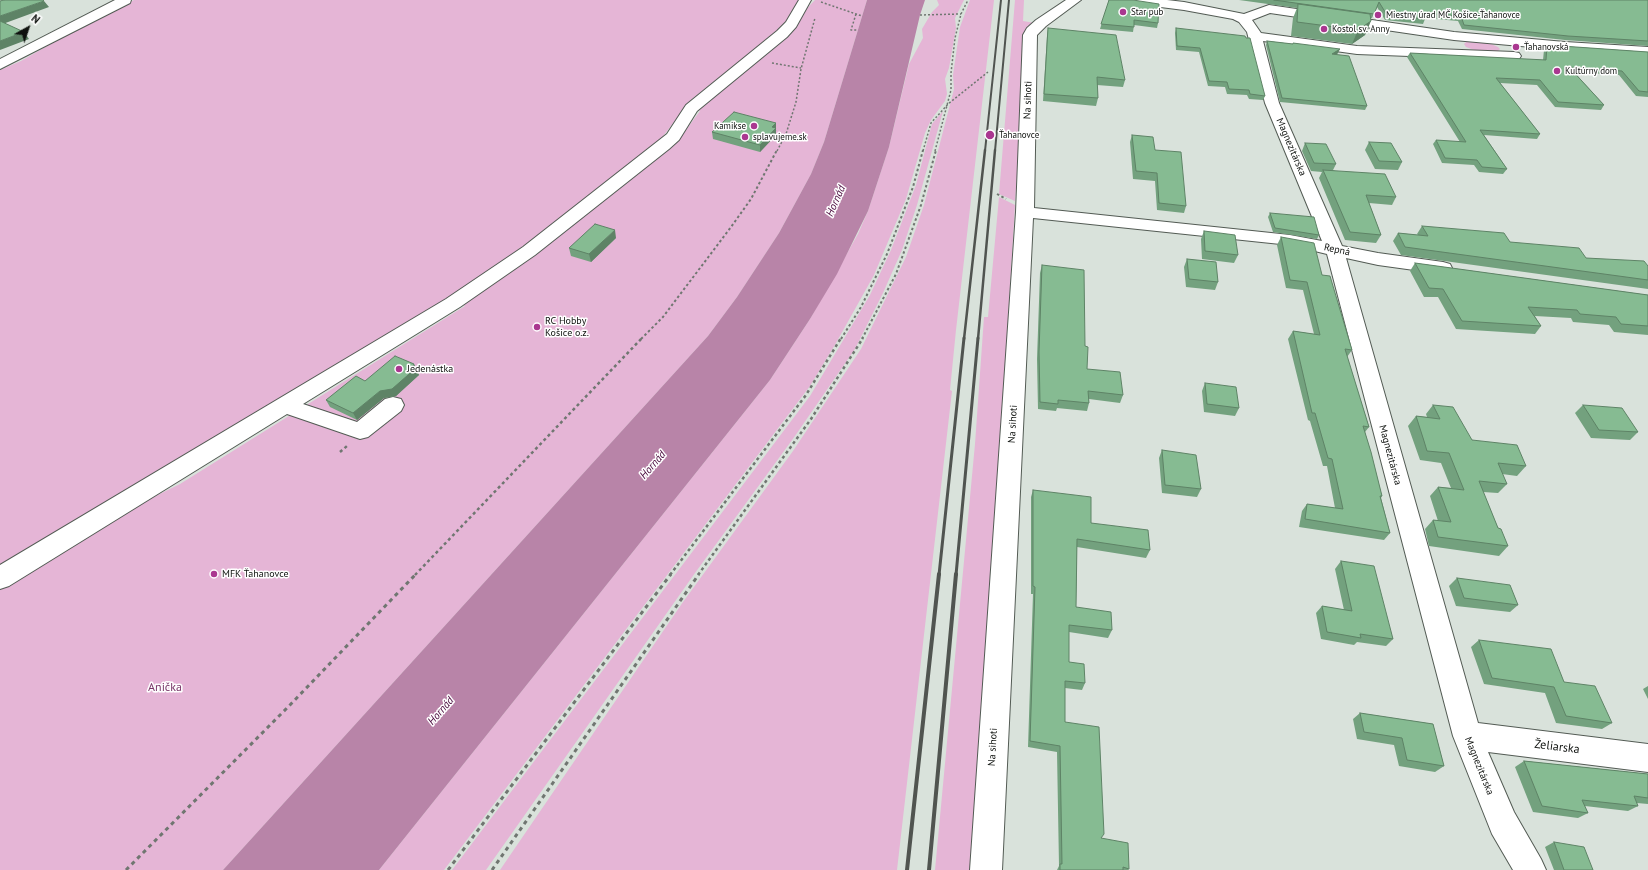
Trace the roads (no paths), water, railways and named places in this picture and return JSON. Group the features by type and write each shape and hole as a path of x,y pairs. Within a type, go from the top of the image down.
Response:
{"street":[{"path":"0,64 125,0"},
{"name":"Na sihoti","path":"986,870 1025,212 1030,35 1032,31 1041,23 1075,0"},
{"path":"1137,0 1184,6 1250,28 1357,50 1648,62"},
{"path":"1207,0 1454,36 1501,41 1648,51"},
{"path":"0,578 453,303 528,251 663,146 673,137 691,108 715,87 752,59 810,8"},
{"path":"1250,28 1270,9"},
{"name":"Magnezitárska","path":"1250,28 1272,103 1335,250 1466,736 1503,823 1530,870"},
{"path":"1454,36 1467,55"},
{"path":"1501,41 1512,56"},
{"name":"Repná","path":"1025,212 1290,240 1378,259 1463,271"},
{"path":"286,404 298,410 360,431 393,405"},
{"name":"Želiarska","path":"1466,736 1648,758"}],"water":[{"name":"Hornád","path":"867,0 925,0 920,15 889,147 868,211 837,274 810,319 770,380 379,870 223,870 708,336 737,297 779,233 811,174 824,142"}],"railway":[{"path":"985,151 1001,0"},
{"path":"995,151 1009,0"},
{"path":"964,339 985,150"},
{"path":"978,339 995,150"},
{"path":"939,575 964,338"},
{"path":"956,575 978,338"},
{"path":"907,870 939,574"},
{"path":"929,870 956,574"}],"place":[{"name":"Star pub","path":"1123,12"},
{"name":"Miestny úrad MČ Košice-Ťahanovce","path":"1378,15"},
{"name":"Kostol sv. Anny","path":"1324,29"},
{"name":"Ťahanovská","path":"1516,47"},
{"name":"Kultúrny dom","path":"1557,71"},
{"name":"Kamikse","path":"754,126"},
{"name":"Ťahanovce","path":"990,135"},
{"name":"splavujeme.sk","path":"745,137"},
{"name":"RC Hobby Košice o.z.","path":"537,327"},
{"name":"Jedenástka","path":"399,369"},
{"name":"MFK Ťahanovce","path":"214,574"}],"park label":[{"name":"Anička","path":"165,688"}]}
